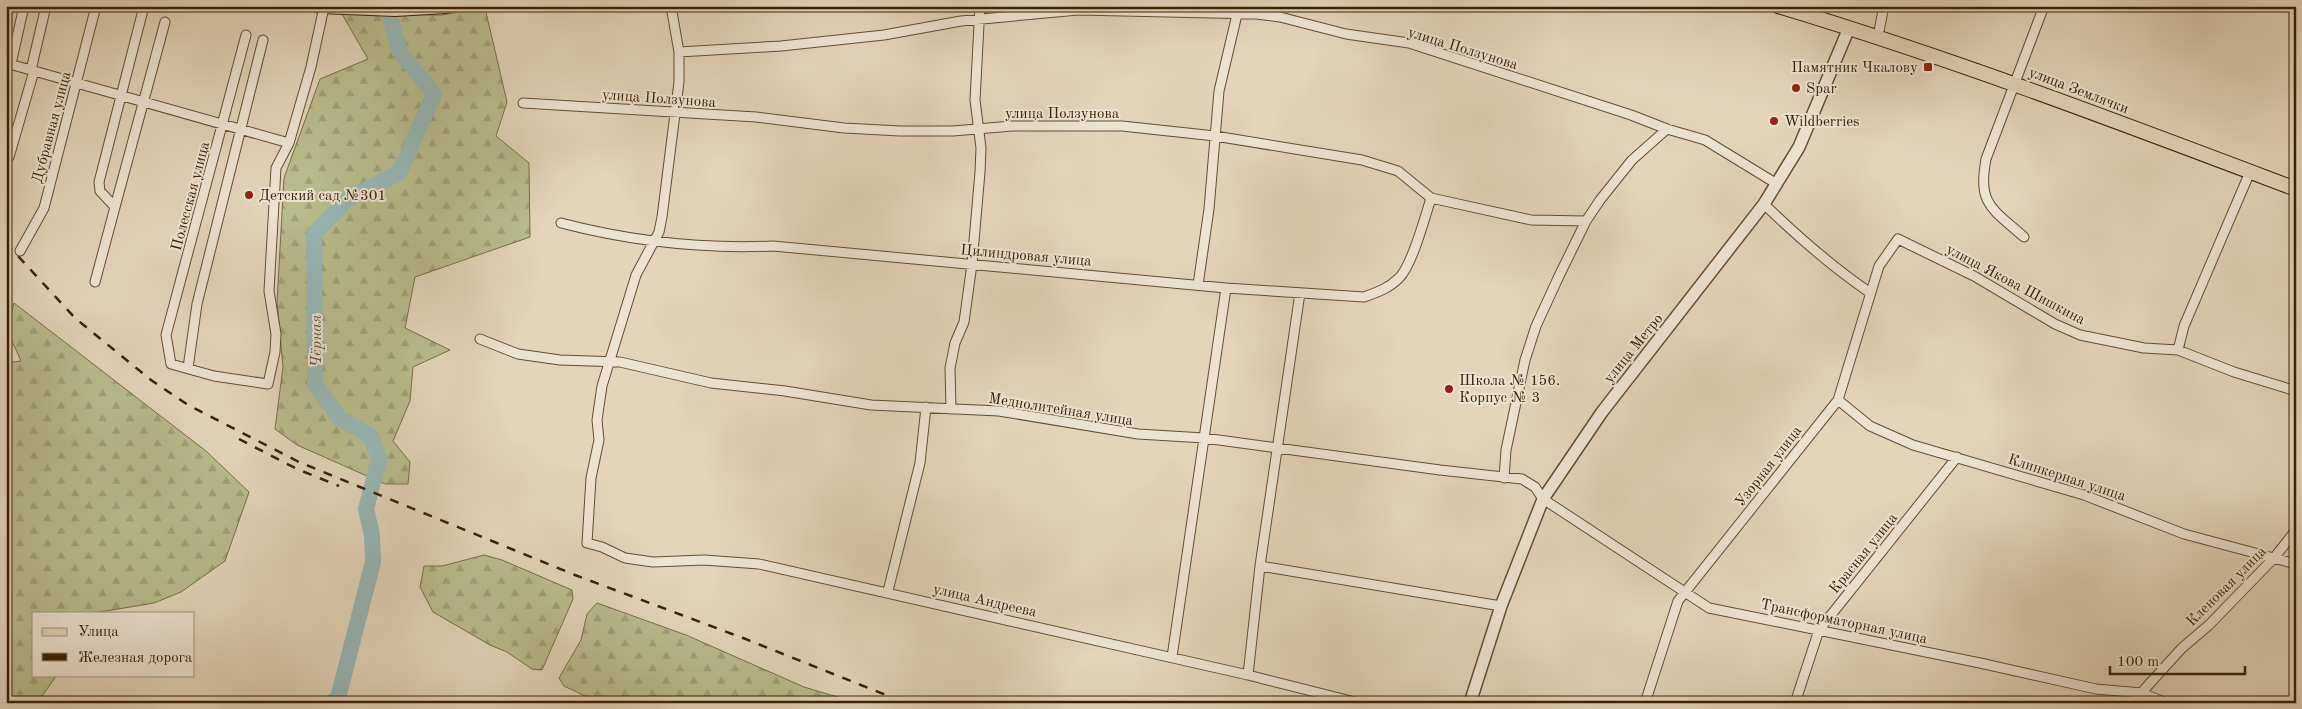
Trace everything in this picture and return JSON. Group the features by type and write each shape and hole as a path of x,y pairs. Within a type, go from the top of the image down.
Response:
{"main road":[{"path":"320,6 395,9 446,6"},
{"name":"улица Землячки","path":"1778,6 1878,36 2014,83 2296,189"}],"street":[{"path":"24,6 8,64 289,143"},
{"path":"9,157 32,70 46,6"},
{"name":"Дубравная улица","path":"20,251 44,208 78,83 96,6"},
{"path":"116,207 100,191 99,182 144,6"},
{"path":"263,40 197,304 188,368 214,376 268,384 275,352 276,334 269,291 276,168 289,143 311,67 324,6"},
{"path":"610,361 636,275 659,232 662,217 679,82 679,52 671,6"},
{"path":"951,409 950,368 955,343 964,322 972,264 980,172 981,148 975,100 980,6"},
{"path":"1878,36 1884,6"},
{"path":"2024,237 1992,209 1985,197 1983,186 1986,160 2044,6"},
{"name":"улица Ползунова","path":"679,52 781,46 884,35 961,21 1078,10 1238,11 1280,17 1346,34 1409,44 1705,140 1777,184"},
{"path":"1198,285 1209,209 1219,91 1238,11"},
{"path":"95,282 165,22"},
{"name":"улица Метро","path":"1470,703 1501,606 1544,498 1602,412 1764,204 1777,184 1799,146 1849,28"},
{"name":"Полесская улица","path":"188,368 171,364 166,335 246,35"},
{"name":"улица Ползунова","path":"523,103 756,117 844,128 891,130 979,129 1012,126 1122,126 1215,136 1362,160 1398,171 1431,198 1531,220 1586,221"},
{"path":"1504,478 1506,450 1525,360 1536,326 1586,221 1632,160 1667,129"},
{"path":"2178,350 2184,326 2250,172"},
{"name":"Цилиндровая улица","path":"561,223 627,237 733,248 773,246 1226,288 1364,297 1384,290 1401,277 1414,248 1431,198"},
{"path":"1764,204 1794,234 1848,278 1869,292"},
{"name":"улица Якова Шишкина","path":"1898,239 1974,276 2056,324 2080,335 2144,348 2178,350 2234,372 2296,391"},
{"name":"Узорная улица","path":"1645,703 1678,602 1838,400 1860,330 1869,292 1879,266 1898,239"},
{"path":"1172,657 1226,288"},
{"path":"1248,675 1260,566 1300,293"},
{"name":"Меднолитейная улица","path":"480,340 518,354 560,360 610,361 711,383 785,390 871,405 999,411 1138,434 1204,438 1522,479 1535,487 1544,498"},
{"name":"улица Андреева","path":"610,361 602,386 597,420 599,440 591,478 587,543 602,547 625,558 653,562 704,560 759,564 888,591 1248,675 1359,703"},
{"name":"Клинкерная улица","path":"1838,400 1870,426 1913,445 2084,495 2184,534 2296,564"},
{"path":"888,591 920,463 926,407"},
{"name":"Красная улица","path":"1794,703 1819,630 1957,457"},
{"name":"Трансформаторная улица","path":"1544,498 1709,608 2096,689 2142,693 2166,703"},
{"name":"Кленовая улица","path":"2132,703 2182,648 2209,625 2274,558 2296,530"},
{"path":"1260,566 1501,606"}],"green space":[{"path":"485,8 507,102 496,136 529,163 530,237 415,277 405,328 450,350 413,367 410,401 393,441 410,462 408,484 385,484 297,445 275,429 283,367 277,302 284,178 320,79 368,59 342,14 441,15"},
{"path":"14,303 206,451 249,492 225,561 181,592 154,603 100,612 32,612 32,676 56,676 37,703 6,703 6,363 21,361 7,330"},
{"path":"484,555 502,560 572,590 573,599 542,670 532,669 507,652 490,645 433,612 420,587 424,566 442,566"},
{"path":"597,603 686,635 804,687 844,699 843,703 600,703 564,686 559,678 581,640 587,614"}],"waterway":[{"name":"Чёрная","path":"330,703 338,698 373,562 372,535 366,509 379,459 371,436 340,419 315,384 314,234 349,198 399,173 434,94 400,52 387,6"}],"railway":[{"path":"6,243 75,318 151,380 188,405 299,462 575,575 743,638 906,703"},
{"path":"239,439 297,469 339,486"}],"place":[{"name":"Памятник Чкалову","path":"1928,67"},
{"name":"Spar","path":"1796,88"},
{"name":"Wildberries","path":"1774,121"},
{"name":"Детский сад №301","path":"249,195"},
{"name":"Школа № 156. Корпус № 3","path":"1449,389"}]}
